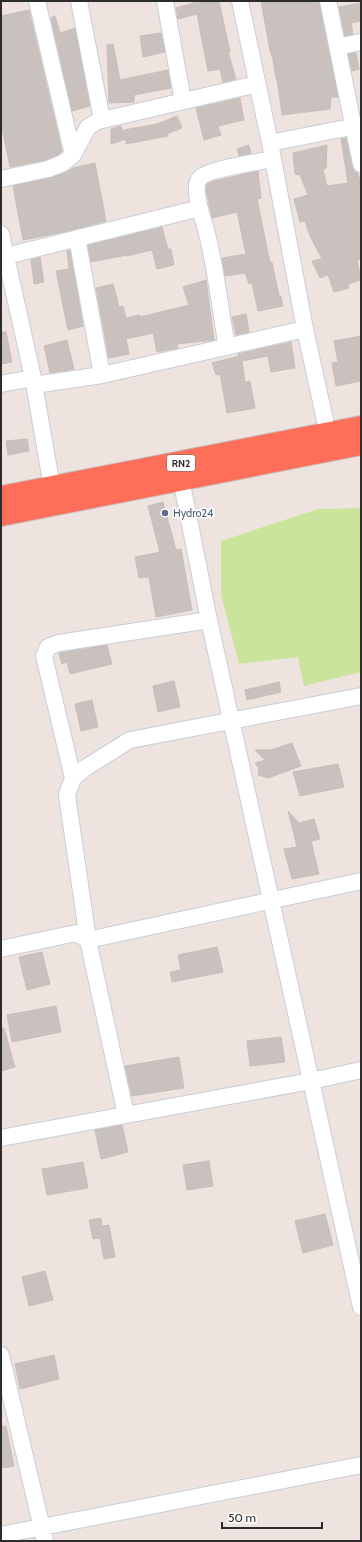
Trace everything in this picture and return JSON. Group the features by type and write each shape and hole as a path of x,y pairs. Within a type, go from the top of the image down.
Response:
{"highway":[{"name":"RN2","path":"1,497 328,434 361,426"},
{"name":"RN2","path":"1,515 361,444"}],"street":[{"path":"37,1 73,155"},
{"path":"79,1 102,120"},
{"path":"165,1 183,101"},
{"path":"240,1 270,143 305,329 328,434"},
{"path":"328,1 357,126 361,164"},
{"path":"338,47 361,42"},
{"path":"1,179 48,169 63,163 73,155 88,127 102,120 257,84"},
{"path":"270,143 357,126"},
{"path":"227,347 207,235 196,192 196,185 200,178 211,172 273,159"},
{"path":"6,256 200,208"},
{"path":"1,234 34,381 52,487"},
{"path":"77,238 102,375"},
{"path":"1,384 102,375 305,329"},
{"path":"181,479 231,722 361,1307"},
{"path":"73,778 44,656 48,647 59,643 209,620"},
{"path":"126,1115 88,940 67,794 73,778 85,768 130,740 231,722 361,696"},
{"path":"1,949 76,933 88,940 361,881"},
{"path":"1,1138 311,1081 361,1070"},
{"path":"1,1355 43,1534"},
{"path":"1,1535 43,1534 361,1465"}],"green space":[{"path":"361,508 361,672 304,686 298,657 239,664 221,595 221,541 318,509"}],"building":[{"path":"194,1 219,1 230,52 228,52 236,79 223,82 220,69 208,71 197,14 178,19 176,8 194,3"},
{"path":"261,1 319,1 338,97 331,97 330,109 282,115 277,79"},
{"path":"361,3 361,21 351,23 353,34 345,36 339,7"},
{"path":"29,10 62,151 58,155 45,160 10,167 1,123 1,16"},
{"path":"55,16 60,33 75,28 90,106 72,111 51,18"},
{"path":"161,33 165,52 143,57 140,36"},
{"path":"113,44 120,80 168,70 171,88 134,95 134,102 109,103 107,45"},
{"path":"356,53 359,69 352,71 348,54"},
{"path":"240,98 244,120 218,126 221,135 204,140 196,108"},
{"path":"177,116 182,128 167,134 168,136 126,144 126,139 111,144 111,129 121,126 125,137 124,130 157,124"},
{"path":"346,138 352,166 354,171 358,173 361,186 361,259 357,260 361,280 348,284 349,288 334,292 328,275 320,278 312,261 322,259 310,236 305,221 300,222 294,199 308,195 300,175 295,174 293,153 327,145 326,168 323,170 327,186 348,183 341,139"},
{"path":"249,145 251,153 239,156 237,149"},
{"path":"95,163 106,221 64,232 23,240 13,186 50,178 67,172 73,168"},
{"path":"258,171 261,198 257,199 270,263 272,262 279,296 281,296 283,306 258,311 252,283 249,284 245,273 225,276 222,258 246,254 237,212 212,218 206,189 207,184 215,181"},
{"path":"162,227 168,249 171,249 174,265 157,269 152,250 91,262 88,245"},
{"path":"70,250 83,326 68,330 56,271 69,269 67,251"},
{"path":"40,257 44,282 34,284 31,260"},
{"path":"206,280 214,340 177,344 178,348 157,352 153,333 126,339 129,354 109,358 96,288 113,284 119,307 123,306 126,318 140,315 140,317 189,305 183,287"},
{"path":"246,314 249,332 236,335 232,317"},
{"path":"1,332 6,332 12,362 1,364"},
{"path":"361,336 361,381 336,386 332,363 338,362 334,341"},
{"path":"67,340 74,369 50,373 44,346"},
{"path":"291,342 295,368 271,372 268,356 242,361 245,382 250,381 255,408 227,413 220,374 216,375 212,363 239,356 238,354"},
{"path":"27,439 29,451 8,455 6,441"},
{"path":"163,502 176,550 181,549 192,610 156,617 149,577 139,578 135,557 160,552 148,506"},
{"path":"107,645 112,664 70,674 67,662 62,664 59,653"},
{"path":"174,681 180,707 158,712 153,686"},
{"path":"279,682 281,692 247,700 245,690"},
{"path":"92,700 98,727 81,731 75,704"},
{"path":"292,743 301,766 268,778 258,775 259,768 255,763 265,760 255,750 271,750"},
{"path":"338,764 344,787 300,796 293,772"},
{"path":"288,811 299,823 314,819 320,839 311,841 319,874 292,879 284,849 297,847"},
{"path":"217,947 223,972 172,982 170,972 181,970 178,955"},
{"path":"42,952 50,984 27,990 19,957"},
{"path":"56,1006 61,1032 12,1042 7,1015"},
{"path":"1,1028 4,1028 15,1067 1,1071"},
{"path":"281,1037 285,1062 250,1066 247,1041"},
{"path":"179,1057 184,1088 132,1096 125,1066"},
{"path":"122,1125 128,1152 101,1159 95,1130"},
{"path":"209,1161 213,1186 187,1190 183,1165"},
{"path":"83,1162 88,1188 47,1195 42,1169"},
{"path":"325,1214 333,1245 303,1253 295,1221"},
{"path":"101,1218 102,1226 109,1225 115,1257 104,1259 100,1238 93,1239 89,1220"},
{"path":"45,1271 53,1300 29,1306 22,1277"},
{"path":"54,1355 59,1379 20,1389 15,1364"},
{"path":"6,1426 14,1466 1,1468 1,1427"}],"place":[{"name":"Hydro24","path":"165,513"}]}
